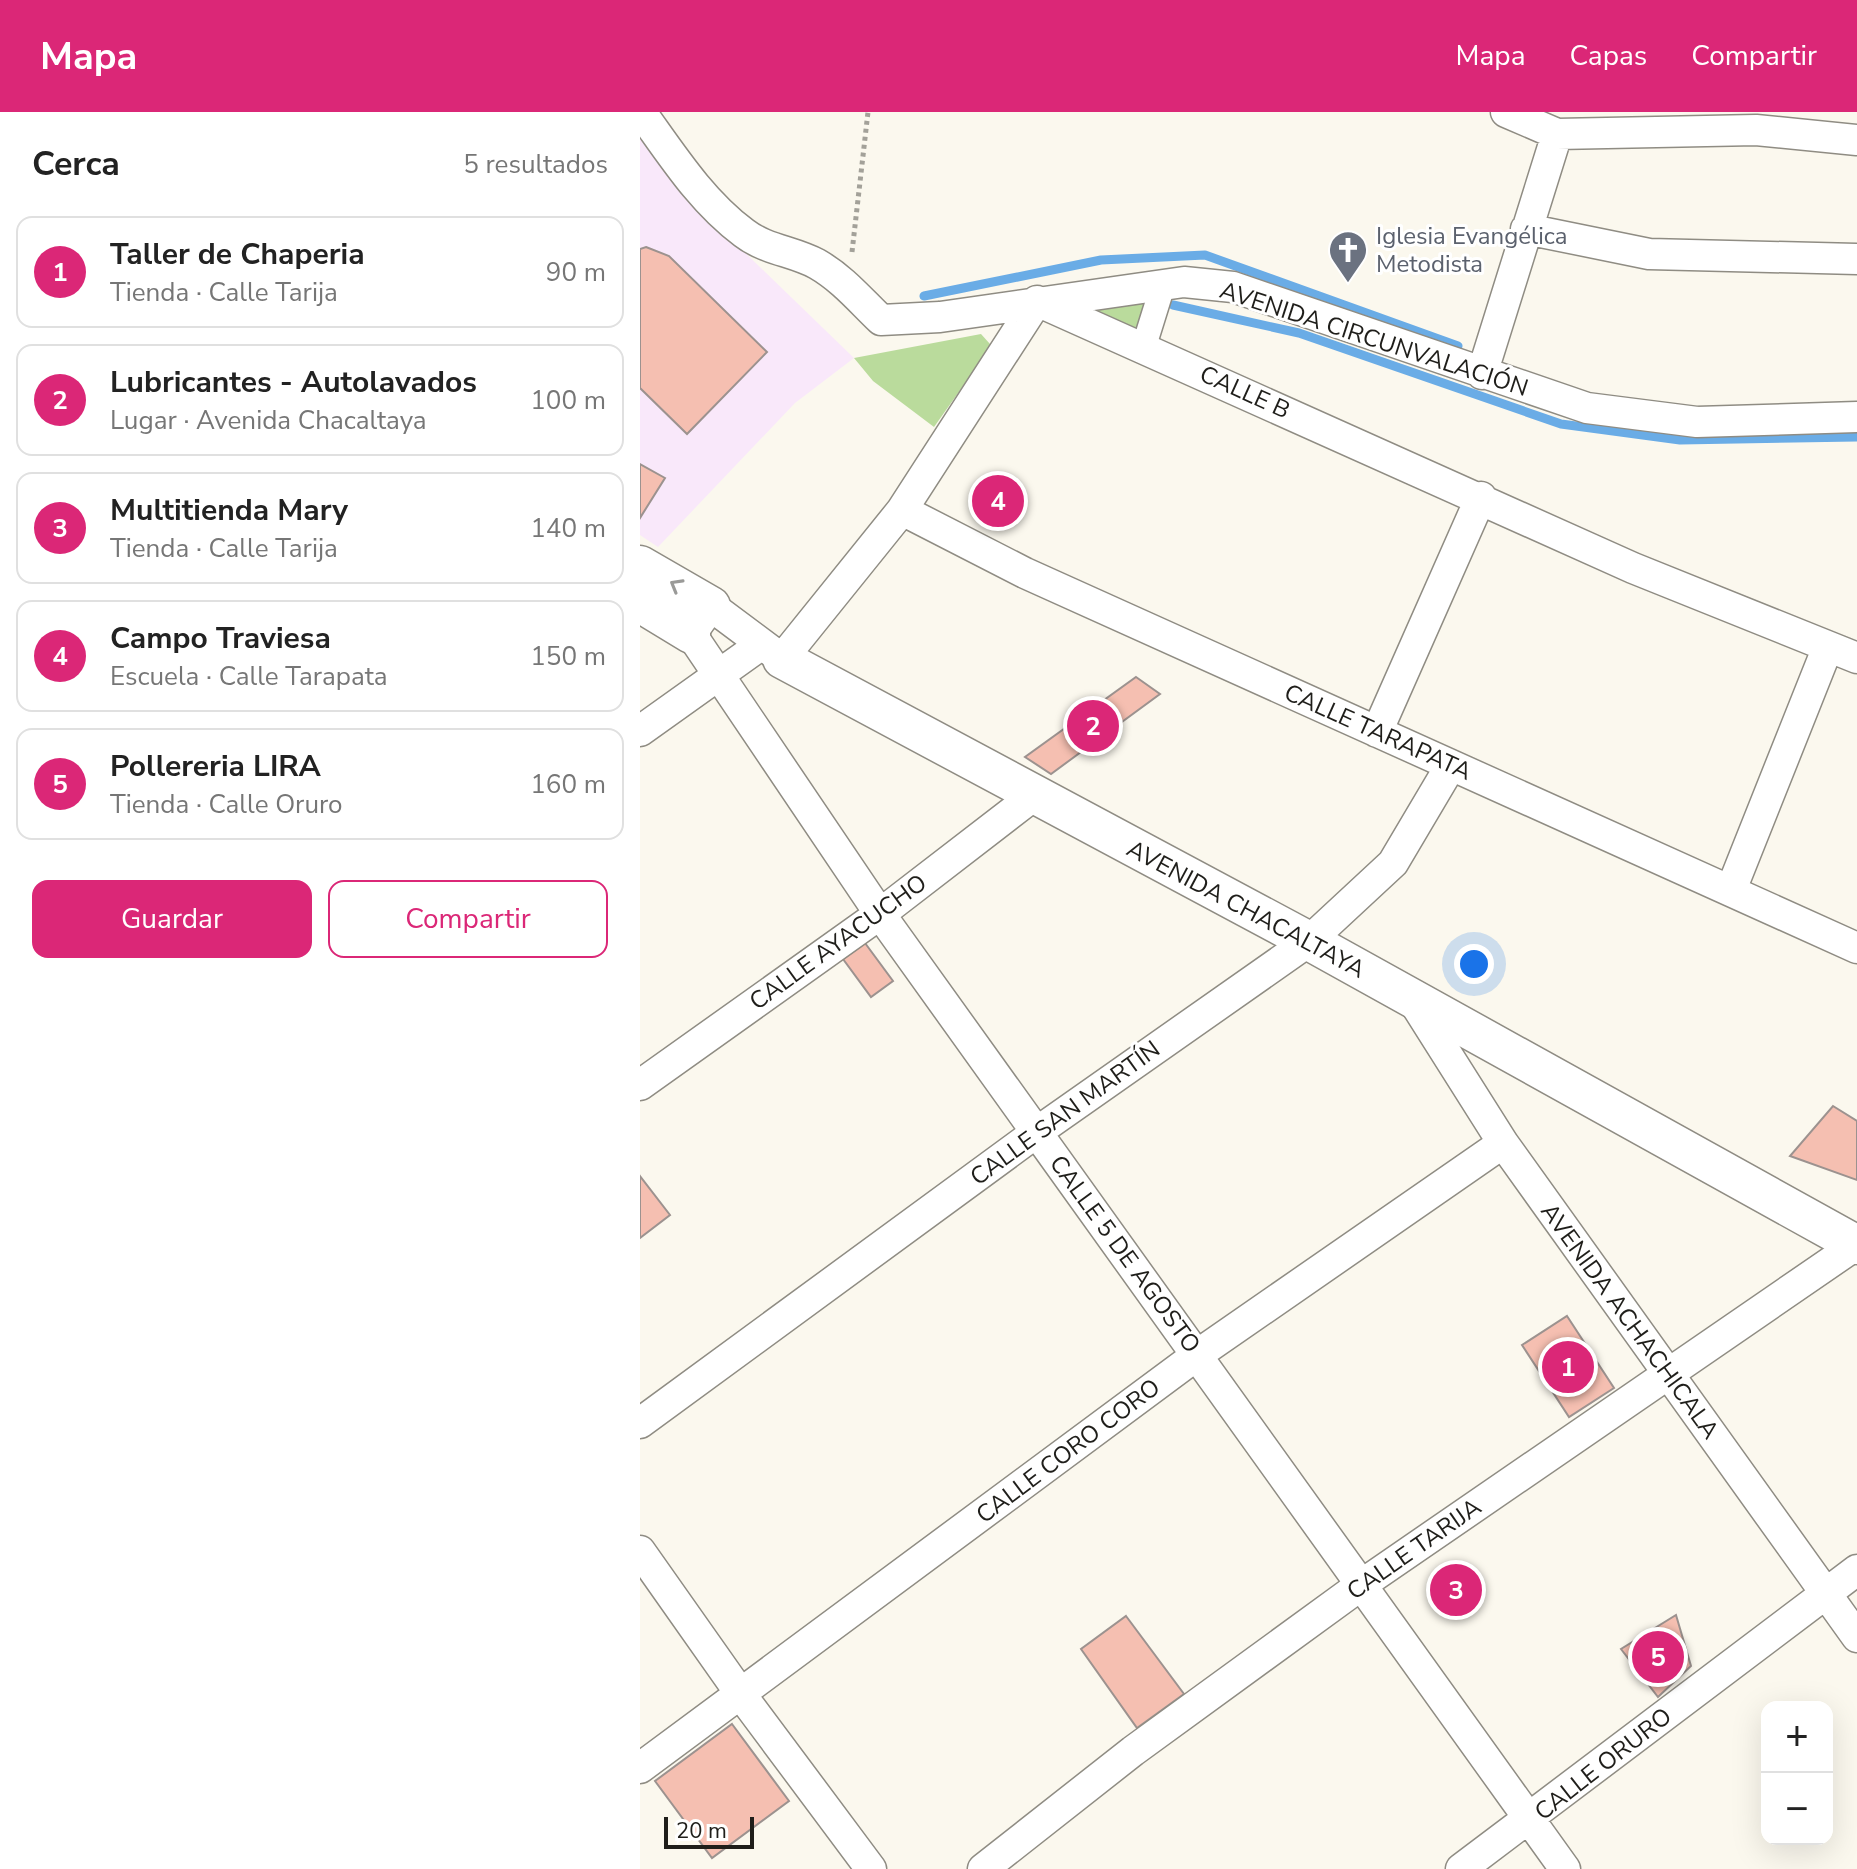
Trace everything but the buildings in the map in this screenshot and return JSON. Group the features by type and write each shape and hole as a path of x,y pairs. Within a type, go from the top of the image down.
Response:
{"street":[{"name":"AVENIDA CIRCUNVALACIÓN","path":"641,112 709,202 742,232 759,243 816,264 849,284 881,320 929,319 1184,282 1233,287 1587,408 1697,422 1857,417"},
{"path":"1506,112 1557,134 1756,130 1857,140"},
{"path":"1623,112 1635,117 1649,134"},
{"path":"1482,374 1557,134"},
{"path":"1526,229 1649,254 1857,259"},
{"path":"1144,346 1163,285"},
{"path":"640,731 715,676 772,651 902,510 1037,301"},
{"name":"CALLE B","path":"1037,301 1144,346 1633,568 1827,649 1857,658"},
{"path":"1377,732 1481,497"},
{"name":"CALLE TARAPATA","path":"902,510 1025,573 1857,948"},
{"name":"AVENIDA CHACALTAYA","path":"640,565 701,620 772,651 1033,796 1309,941 1857,1245"},
{"path":"640,603 701,620"},
{"name":"CALLE 5 DE AGOSTO","path":"701,620 715,676 880,914 1565,1869"},
{"path":"1731,890 1827,649"},
{"name":"CALLE SAN MARTÍN","path":"640,1423 1037,1132 1309,941 1393,863 1451,765"},
{"name":"CALLE AYACUCHO","path":"640,1085 880,914 1033,796"},
{"name":"AVENIDA ACHACHICALA","path":"1412,999 1503,1143 1857,1637"},
{"name":"CALLE CORO CORO","path":"640,1768 1197,1355 1503,1143"},
{"name":"CALLE TARIJA","path":"983,1869 1133,1751 1361,1585 1667,1372 1857,1245"},
{"path":"640,1551 871,1869"},
{"name":"CALLE ORURO","path":"1461,1869 1530,1820 1857,1570"}],"path":[{"path":"849,284 868,112"}],"shaded area":[{"path":"640,129 704,213 854,358 795,403 658,547 640,535"}],"green space":[{"path":"1150,299 1138,333 1084,313 1106,305"},
{"path":"981,334 990,344 985,355 934,427 873,381 854,358"}],"waterway":[{"path":"924,296 1101,260 1205,255 1458,346"},
{"path":"1173,305 1299,333 1561,424 1680,440 1857,437"}],"place":[{"name":"Iglesia Evangélica Metodista","path":"1348,284"},
{"name":"Campo Traviesa","path":"998,501"},
{"name":"Lubricantes - Autolavados","path":"1093,726"},
{"name":"Taller de Chaperia","path":"1568,1367"},
{"name":"Multitienda Mary","path":"1456,1590"},
{"name":"Pollereria LIRA","path":"1658,1657"}]}
